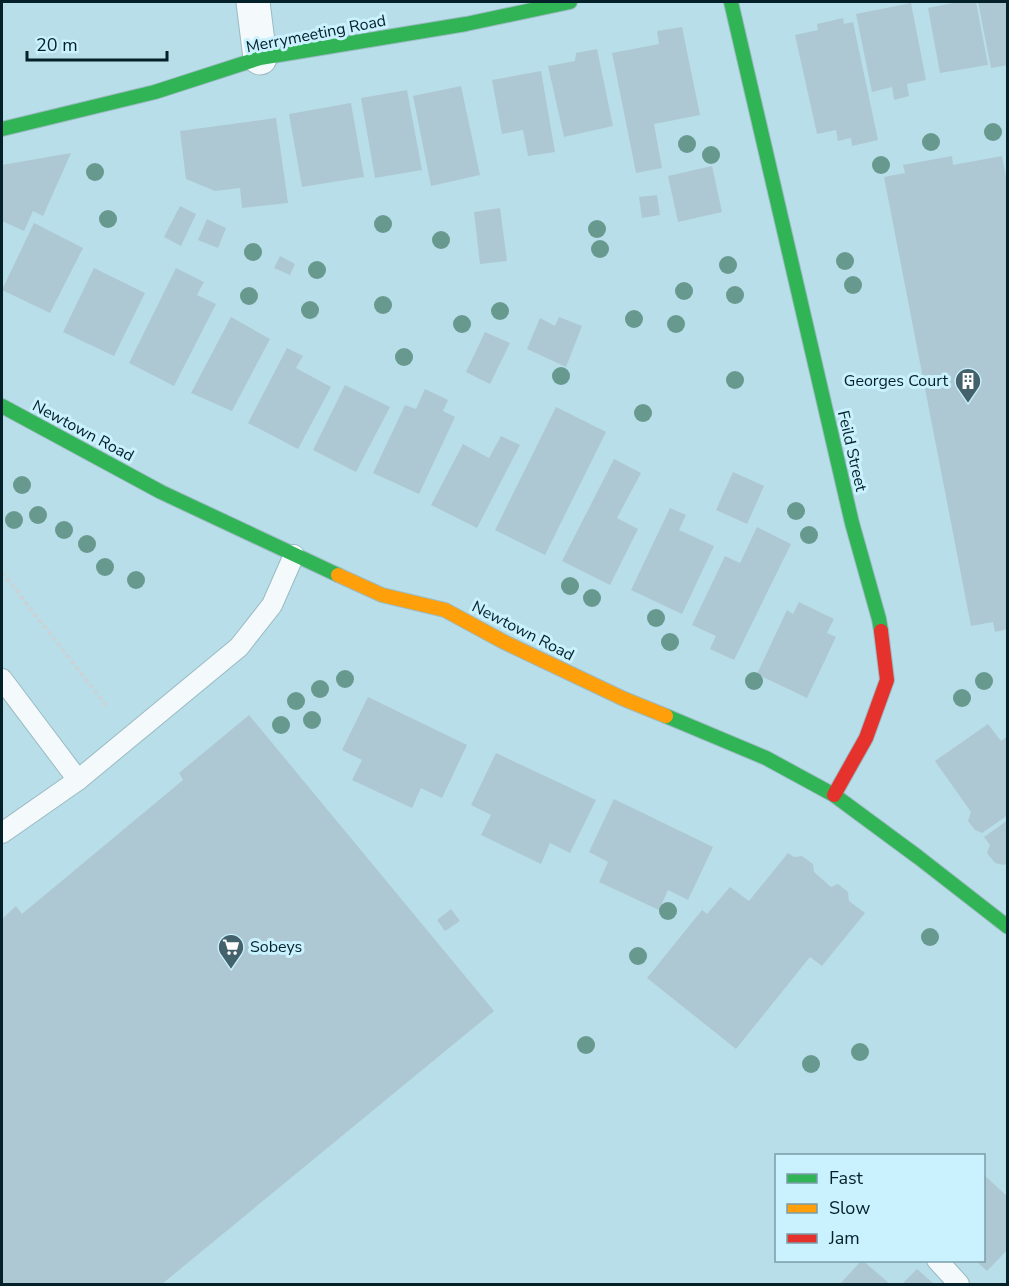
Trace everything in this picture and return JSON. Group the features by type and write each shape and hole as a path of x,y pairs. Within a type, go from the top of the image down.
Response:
{"street":[{"path":"253,2 260,58"},
{"name":"Merrymeeting Road","path":"2,129 155,92 260,58 466,24 570,2"},
{"name":"Feild Street","path":"731,2 852,523 879,619 887,680 866,738 834,795"},
{"name":"Newtown Road","path":"2,406 161,492 294,555 382,595 445,610 504,642 624,699 766,758 834,795 1008,927"}],"lane":[{"path":"2,833 78,780 239,647 272,605 294,555"},
{"path":"2,679 78,780"},
{"path":"939,1262 959,1284"}],"path":[{"path":"2,572 108,708"}],"building":[{"path":"953,2 976,2 988,65 940,73 928,8"},
{"path":"978,2 1008,2 1008,65 991,68"},
{"path":"911,3 926,80 907,84 909,96 894,100 892,87 872,92 856,14"},
{"path":"843,18 844,24 853,22 878,140 852,146 851,138 838,141 836,130 817,134 795,35 818,30 817,24"},
{"path":"682,27 700,115 654,124 662,168 636,173 612,53 659,44 657,31"},
{"path":"597,49 613,126 564,137 548,66 575,61 576,53"},
{"path":"541,71 555,152 528,156 523,130 502,134 492,80"},
{"path":"461,86 480,175 431,186 413,96"},
{"path":"407,90 422,170 375,178 361,98"},
{"path":"351,103 364,177 302,187 289,114"},
{"path":"276,118 288,203 242,208 240,188 215,191 186,179 180,131"},
{"path":"71,153 43,216 33,211 24,231 2,221 2,165"},
{"name":"Georges Court","path":"952,156 953,165 1002,156 1008,187 1008,629 995,632 993,622 971,626 884,177 905,173 903,165"},
{"path":"712,166 722,212 678,222 668,176"},
{"path":"657,195 660,215 642,218 639,197"},
{"path":"180,206 196,214 181,246 164,237"},
{"path":"500,208 507,261 480,264 474,212"},
{"path":"207,219 226,228 218,248 198,240"},
{"path":"34,223 83,248 50,313 2,290"},
{"path":"280,256 295,264 290,275 274,268"},
{"path":"94,268 145,293 114,356 63,332"},
{"path":"176,268 204,282 197,295 216,304 174,386 129,363"},
{"path":"231,317 270,339 232,411 191,393"},
{"path":"559,317 582,326 566,367 527,349 540,318 555,326"},
{"path":"485,332 510,343 490,384 466,372"},
{"path":"287,348 303,356 296,368 331,387 298,449 248,423"},
{"path":"345,385 390,407 356,472 313,450"},
{"path":"425,389 448,400 443,411 455,417 419,494 373,473 405,405 416,409"},
{"path":"556,407 606,432 545,555 495,530"},
{"path":"501,436 520,445 477,528 431,505 463,444 489,458"},
{"path":"614,459 641,473 617,518 638,529 610,585 562,561"},
{"path":"733,472 764,486 747,524 716,510"},
{"path":"670,508 686,515 679,530 714,546 682,614 631,590"},
{"path":"757,527 791,544 734,660 710,649 716,636 692,625 725,556 740,563"},
{"path":"799,602 834,619 827,633 836,637 807,698 757,674 787,610 793,614"},
{"path":"368,697 467,745 442,798 421,788 412,808 352,780 362,760 342,750"},
{"name":"Sobeys","path":"249,715 494,1011 162,1284 2,1284 2,919 16,906 22,914 183,780 179,773"},
{"path":"988,724 1001,741 1008,736 1008,815 982,833 975,830 968,821 971,812 935,761"},
{"path":"496,753 596,800 570,853 550,843 541,864 481,835 491,815 471,805"},
{"path":"614,799 713,847 688,900 668,890 659,910 599,882 608,862 589,852"},
{"path":"1008,820 1008,862 1004,865 995,863 987,853 990,845 984,837"},
{"path":"788,853 794,857 802,856 813,864 814,872 831,887 838,884 848,892 849,901 865,913 822,966 810,957 736,1049 647,978 702,910 707,914 730,887 749,901"},
{"path":"451,909 460,921 445,931 437,920"},
{"path":"985,1176 1008,1197 1008,1249 987,1271 977,1262 985,1262"},
{"path":"860,1262 864,1262 890,1284 840,1284"},
{"path":"917,1269 934,1284 902,1284"}],"traffic: fast":[{"path":"2,129 155,92 260,58 466,24 570,2"},
{"path":"731,2 852,523 881,631"},
{"path":"2,406 161,492 338,575"},
{"path":"666,716 766,758 834,795 1008,927"}],"traffic: slow":[{"path":"338,575 382,595 445,610 504,642 624,699 666,716"}],"traffic: jam":[{"path":"834,795 866,738 887,680 881,631"}],"place":[{"name":"Georges Court","path":"968,404"},
{"name":"Sobeys","path":"231,970"}]}
